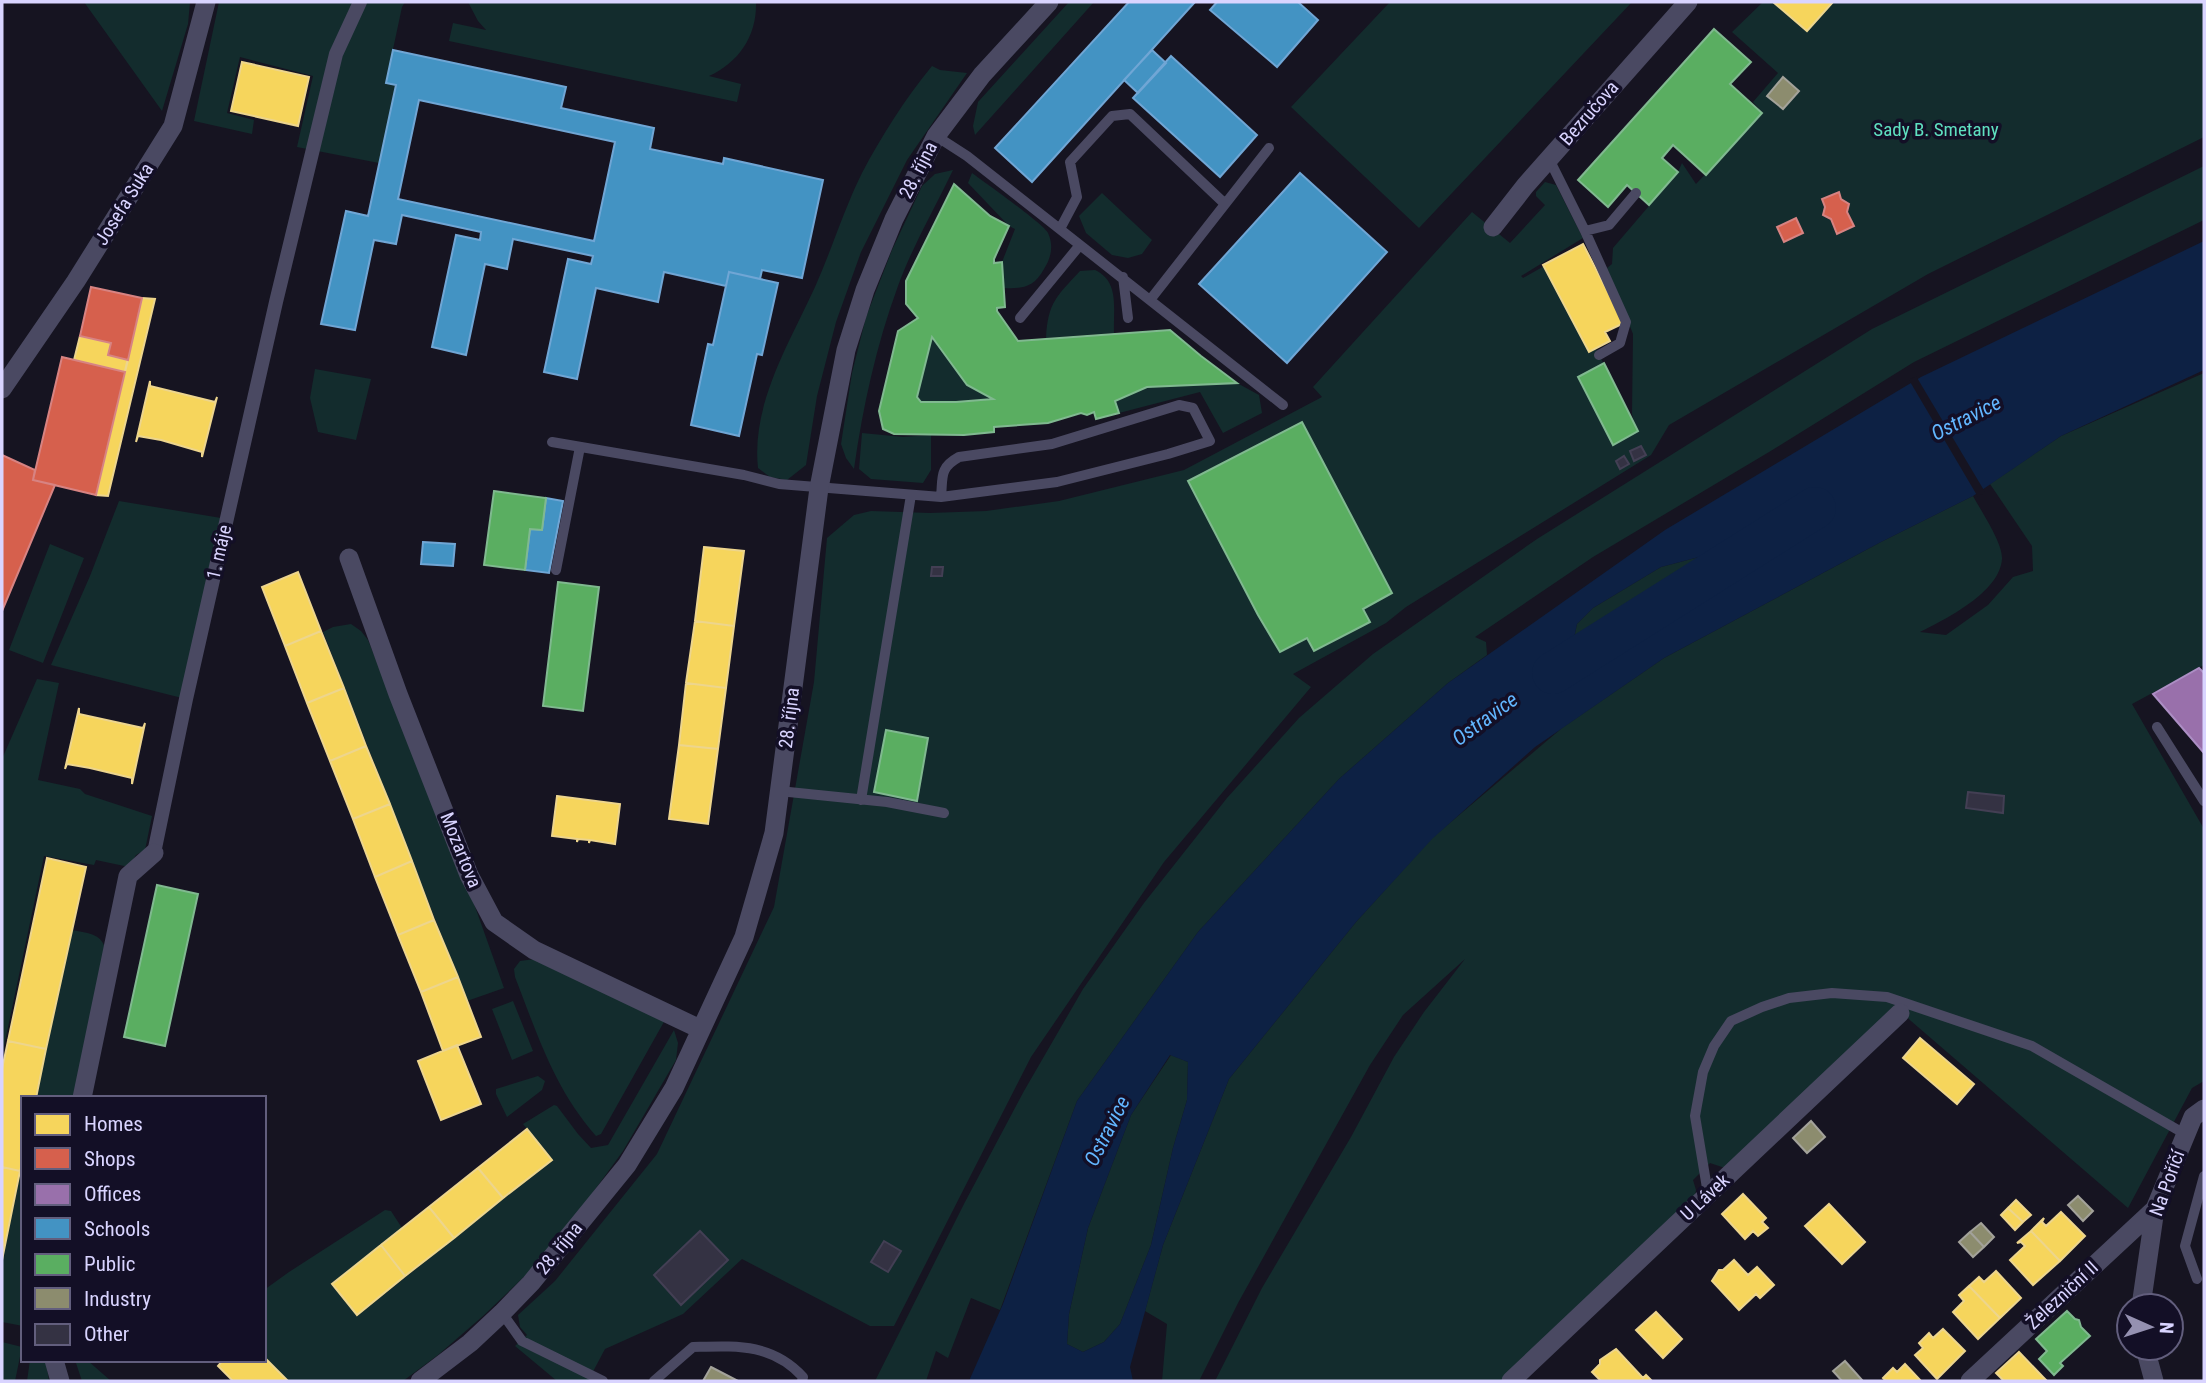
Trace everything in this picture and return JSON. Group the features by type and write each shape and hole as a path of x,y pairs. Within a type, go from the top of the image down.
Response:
{"street":[{"name":"Josefa Suka","path":"2,389 76,281 173,126 206,2"},
{"name":"1. máje","path":"82,1096 128,876 154,853 276,302 336,54 360,2"},
{"name":"28. října","path":"420,1381 470,1343 531,1283 627,1165 674,1088 744,937 774,832 820,488 846,350 865,290 894,219 936,136 982,75 1049,2"},
{"name":"Bezručova","path":"1493,227 1549,159 1688,2"},
{"name":"Mozartova","path":"349,558 398,694 469,875 494,922 534,950 701,1029"},
{"name":"U Lávek","path":"1511,1381 1900,1013"},
{"name":"Na Poříčí","path":"2143,1292 2155,1209 2185,1133 2193,1117 2204,1109"},
{"name":"Železniční II","path":"1970,1381 2155,1209"},
{"path":"55,1362 60,1381"},
{"path":"2149,1362 2154,1381"}],"lane":[{"path":"1060,229 1077,197 1070,162 1112,116 1130,114 1224,203"},
{"path":"936,136 967,156 1283,405"},
{"path":"1150,300 1269,148"},
{"path":"1549,159 1626,322 1620,343 1600,355"},
{"path":"1585,231 1609,225 1636,193"},
{"path":"1020,318 1080,245"},
{"path":"1123,277 1128,318"},
{"path":"552,442 744,475 779,484 940,497 1057,482 1168,454 1210,440 1193,408 1179,405 1052,444 959,457 948,463 942,474 940,497"},
{"path":"556,570 580,447"},
{"path":"861,800 911,495"},
{"path":"2157,727 2204,801"},
{"path":"779,791 944,813"},
{"path":"1708,1194 1695,1116 1703,1072 1714,1046 1731,1021 1789,998 1832,993 1887,997 2032,1046 2185,1133"},
{"path":"2197,1279 2185,1246 2204,1176"},
{"path":"502,1313 522,1341 603,1381"},
{"path":"654,1381 693,1347 746,1346 790,1363 803,1377 802,1381"}],"green space":[{"path":"84,2 190,2 188,24 162,111"},
{"path":"219,2 405,2 386,82 396,85 379,163 297,147 313,76 240,57 227,113 254,120 252,134 194,121"},
{"path":"468,2 756,2 753,26 744,47 729,63 709,76 741,84 737,102 449,41 453,23 486,30"},
{"path":"1069,2 1094,2 975,135 973,126 978,102"},
{"path":"1390,2 1632,2 1419,228 1291,107"},
{"name":"Sady B. Smetany","path":"1763,2 2204,2 2204,137 1928,274 1669,425 1651,455 1406,607 1386,623 1293,674 1311,687 1164,862 1031,1057 894,1326 870,1326 742,1259 683,1314 605,1349 588,1381 557,1381 515,1346 527,1335 520,1327 518,1315 555,1281 657,1154 774,907 814,682 827,538 854,515 871,511 986,511 1059,501 1184,470 1322,397 1313,387 1472,212 1510,243 1545,205 1536,196 1536,192 1545,182 1556,185 1583,238 1521,276 1523,278 1583,244 1624,323 1605,332 1610,341 1596,349 1634,422 1633,334 1607,268 1612,264 1613,248 1678,172 1682,163 1696,184 1763,113 1753,102 1778,73 1732,32"},
{"path":"932,66 940,70 967,73 907,160 861,252 836,322 817,396 806,465 787,480 770,477 758,468 757,444 760,420 775,374 815,287 862,173 894,118"},
{"path":"2204,166 2204,220 1914,362 1593,557 1475,637 1486,642 1487,655 1448,683 1339,779 1198,932 1077,1101 1000,1310 971,1298 948,1358 936,1351 926,1381 875,1381 965,1202 1024,1091 1083,989 1144,903 1227,798 1299,718 1373,654 1537,539 1872,329"},
{"path":"953,170 910,257 890,309 871,376 854,469 841,444 852,373 866,317 892,250 922,186 935,174"},
{"path":"972,173 1025,212 1048,233 1051,252 1048,261 1036,280 1027,286 1004,288 1002,262 1015,229 968,183"},
{"path":"1102,193 1152,240 1142,254 1128,258 1112,255 1086,233 1079,216"},
{"path":"1095,270 1103,275 1112,289 1114,333 1046,338 1049,316 1055,300 1080,271"},
{"path":"932,337 967,385 993,399 921,402 917,397"},
{"path":"315,369 371,379 356,440 318,432 310,398"},
{"path":"2204,373 2204,665 2132,704 2204,829 2204,1081 2192,1088 2128,1208 1898,1008 1728,1169 1710,1163 1693,1180 1696,1190 1694,1201 1501,1381 1215,1381 1262,1288 1351,1137 1394,1057 1424,1012 1465,959 1403,1015 1370,1065 1238,1303 1199,1381 1162,1381 1167,1324 1145,1311 1163,1245 1229,1079 1356,922 1432,838 1562,728 1664,658 1973,496 1995,536 2002,559 1992,583 1982,593 1957,612 1920,632 1946,635 1988,605 2013,577 2033,571 2032,546 1990,484 2061,436"},
{"path":"1237,383 1259,395 1262,413 1223,433 1200,392 1119,413 1115,401 1147,387"},
{"path":"862,433 903,437 931,435 931,470 923,483 871,479 859,469"},
{"path":"119,501 227,519 186,699 51,665"},
{"path":"1758,528 1769,532 1768,541 1749,554 1676,579 1622,637 1603,643 1580,643 1574,638 1577,624 1593,608 1661,567 1718,552 1742,531"},
{"path":"50,544 84,558 43,663 9,650"},
{"path":"351,624 368,640 467,884 504,988 467,1001 323,632"},
{"path":"37,679 59,683 38,780 80,789 85,794 152,816 145,850 136,855 129,867 96,860 94,865 44,856 2,1056 2,759"},
{"path":"72,930 88,933 100,939 105,948 75,1096 36,1096"},
{"path":"535,959 665,1020 601,1134 596,1136 581,1118 558,1080 515,977 514,969 520,961"},
{"path":"513,1001 533,1051 512,1060 492,1009"},
{"path":"674,1030 678,1043 676,1060 623,1151 575,1217 530,1271 438,1355 403,1381 289,1381 266,1358 266,1289 385,1210 391,1211 402,1228 331,1284 357,1316 552,1160 523,1124 554,1105 591,1148 608,1145"},
{"path":"1171,1055 1188,1062 1187,1100 1151,1245 1120,1324 1104,1342 1083,1352 1067,1344 1069,1314 1088,1228 1131,1115"},
{"path":"538,1076 545,1081 542,1090 507,1117 496,1089"},
{"path":"21,1170 21,1326 2,1322 2,1260"},
{"path":"2,1342 21,1347 15,1381 2,1381"},
{"path":"30,1362 46,1362 49,1381 27,1381"},
{"path":"76,1362 89,1362 111,1381 82,1381"}],"water":[{"path":"2204,241 2204,370 2061,436 1973,496 1664,658 1535,747 1432,839 1356,922 1229,1079 1163,1245 1130,1367 1133,1381 969,1381 1003,1304 1077,1101 1198,932 1339,779 1448,683 1665,530 1921,377","holes":["1758,528 1769,532 1768,542 1749,554 1676,579 1622,637 1603,643 1580,643 1574,638 1577,624 1593,608 1661,567 1718,552 1742,531","1170,1055 1188,1062 1187,1100 1151,1245 1120,1324 1104,1342 1083,1352 1067,1344 1069,1314 1088,1228 1131,1115"]}],"pier":[{"path":"1916,376 1985,492 1978,497 1909,380"}],"building: Homes":[{"path":"1773,2 1833,2 1807,31"},
{"path":"242,62 309,77 298,126 231,111"},
{"path":"1583,244 1624,323 1605,332 1610,341 1589,352 1543,265"},
{"path":"142,298 155,299 108,496 96,495"},
{"path":"80,336 111,343 108,355 128,360 125,372 74,360"},
{"path":"150,381 150,386 215,402 217,397 202,457 202,452 161,440 138,436 136,442"},
{"path":"704,547 744,551 734,626 695,621"},
{"path":"298,572 321,631 285,646 262,587"},
{"path":"695,621 734,626 726,688 686,683"},
{"path":"321,631 344,688 307,703 285,646"},
{"path":"686,683 726,688 718,749 679,745"},
{"path":"344,688 366,746 330,761 307,703"},
{"path":"79,708 79,714 143,728 145,723 132,784 132,778 90,768 67,764 65,769"},
{"path":"679,745 718,749 708,824 669,819"},
{"path":"366,746 390,804 353,819 330,761"},
{"path":"557,796 620,804 615,844 590,840 589,843 589,840 578,839 577,842 577,839 552,836"},
{"path":"390,804 412,861 375,877 353,819"},
{"path":"47,858 86,867 46,1049 8,1041"},
{"path":"412,861 434,920 398,935 375,877"},
{"path":"434,920 458,977 421,992 398,935"},
{"path":"458,977 481,1037 443,1051 421,992"},
{"path":"1920,1038 1974,1084 1957,1104 1903,1058"},
{"path":"8,1041 46,1049 36,1096 21,1096 20,1171 2,1167 2,1069"},
{"path":"457,1045 481,1104 441,1120 418,1061"},
{"path":"527,1129 552,1160 503,1198 478,1168"},
{"path":"2,1167 20,1171 2,1260"},
{"path":"478,1168 503,1198 454,1238 429,1207"},
{"path":"1743,1194 1766,1218 1762,1222 1768,1228 1758,1236 1753,1231 1745,1239 1722,1214"},
{"path":"2016,1200 2031,1215 2023,1222 2008,1208"},
{"path":"1829,1204 1865,1242 1842,1264 1805,1226"},
{"path":"429,1207 454,1238 405,1276 381,1245"},
{"path":"2008,1208 2023,1222 2015,1230 2001,1215"},
{"path":"2061,1212 2085,1236 2060,1261 2031,1231 2044,1218 2042,1222 2046,1226"},
{"path":"2031,1231 2060,1261 2033,1285 2010,1260 2025,1246 2021,1242 2017,1243"},
{"path":"381,1245 405,1276 357,1315 332,1284"},
{"path":"1734,1260 1748,1275 1757,1267 1774,1285 1760,1298 1756,1294 1739,1310 1712,1281 1719,1270 1723,1270"},
{"path":"1996,1271 2021,1298 2000,1318 1969,1286 1979,1277 1984,1282"},
{"path":"1969,1286 2000,1318 1978,1339 1953,1312 1964,1301 1959,1295"},
{"path":"1656,1312 1682,1339 1663,1358 1636,1330"},
{"path":"1943,1329 1965,1351 1937,1379 1915,1355 1923,1348 1919,1343 1929,1333 1933,1338"},
{"path":"1616,1349 1643,1378 1646,1375 1652,1381 1601,1381 1592,1372 1600,1364 1600,1360"},
{"path":"2019,1352 2047,1381 2004,1381 1996,1373"},
{"path":"266,1359 288,1381 233,1381 218,1366 221,1362 266,1362"},
{"path":"1905,1364 1921,1381 1886,1381 1883,1378 1893,1368 1897,1372"}],"building: Shops":[{"path":"1839,192 1841,199 1849,204 1847,212 1854,226 1837,234 1831,219 1823,215 1825,207 1822,199"},
{"path":"1796,218 1803,233 1784,242 1777,227"},
{"path":"91,287 142,298 128,360 108,355 111,343 80,336"},
{"path":"62,357 125,372 96,495 33,480"},
{"path":"2,455 35,470 33,480 55,485 2,611"}],"building: Offices":[{"path":"2199,668 2204,673 2204,753 2153,694"}],"building: Schools":[{"path":"1129,2 1195,2 1032,182 995,148"},
{"path":"1217,2 1298,2 1318,20 1277,67 1210,10"},
{"path":"393,50 566,87 561,108 654,128 650,149 723,164 724,158 823,180 802,278 762,270 760,279 729,272 726,286 664,272 658,302 596,288 577,379 544,372 568,259 591,264 593,256 513,239 507,269 485,264 466,355 432,347 456,235 480,240 481,232 402,215 396,244 374,240 355,330 321,324 346,211 368,216 396,85 386,83","holes":["419,100 615,142 594,241 398,199"]},
{"path":"1152,50 1166,63 1138,93 1124,80"},
{"path":"1171,56 1257,135 1220,177 1133,98"},
{"path":"1300,173 1387,252 1287,363 1199,284"},
{"path":"729,272 778,283 762,355 757,354 739,436 691,425 708,344 713,345"},
{"path":"546,498 563,501 549,573 525,570 530,529 542,530"},
{"path":"423,542 455,544 453,566 421,564"}],"building: Public":[{"path":"1714,29 1751,62 1730,84 1762,113 1706,175 1673,145 1662,158 1678,172 1649,205 1627,185 1608,207 1578,180"},
{"path":"954,184 990,216 1009,226 994,259 994,263 1002,262 1005,307 997,308 997,311 1018,341 1170,330 1237,383 1147,387 1115,401 1119,413 1096,419 1094,412 1048,423 994,427 994,432 964,435 894,434 883,429 879,411 898,331 918,318 906,304 906,281","holes":["932,337 967,385 993,399 921,402 917,397"]},
{"path":"1604,363 1638,431 1613,445 1578,377"},
{"path":"1302,422 1392,593 1363,609 1370,622 1314,651 1307,638 1280,652 1188,481"},
{"path":"494,491 546,498 542,530 530,529 525,570 484,565"},
{"path":"558,582 599,587 583,711 543,706"},
{"path":"886,730 928,738 917,801 874,792"},
{"path":"157,885 198,894 165,1046 124,1037"},
{"path":"2067,1311 2079,1320 2081,1327 2090,1336 2060,1363 2063,1366 2054,1375 2039,1359 2047,1351 2036,1339"}],"building: Industry":[{"path":"1783,77 1799,91 1783,109 1767,96"},
{"path":"1811,1121 1825,1137 1807,1153 1793,1138"},
{"path":"2078,1196 2093,1211 2083,1221 2068,1205"},
{"path":"1981,1223 1994,1237 1984,1247 1970,1232"},
{"path":"1970,1232 1984,1247 1973,1257 1959,1242"},
{"path":"1845,1361 1861,1381 1842,1381 1833,1371"},
{"path":"711,1367 738,1381 703,1381"}],"building: Other":[{"path":"1641,446 1646,455 1634,461 1630,451"},
{"path":"1624,456 1629,464 1620,469 1616,461"},
{"path":"932,567 943,567 942,576 931,576"},
{"path":"1968,792 2004,796 2003,813 1966,808"},
{"path":"700,1231 728,1260 681,1305 654,1275"},
{"path":"884,1241 901,1251 888,1272 871,1262"}],"waterway":[{"name":"Ostravice","path":"1553,673 1815,508"}]}
